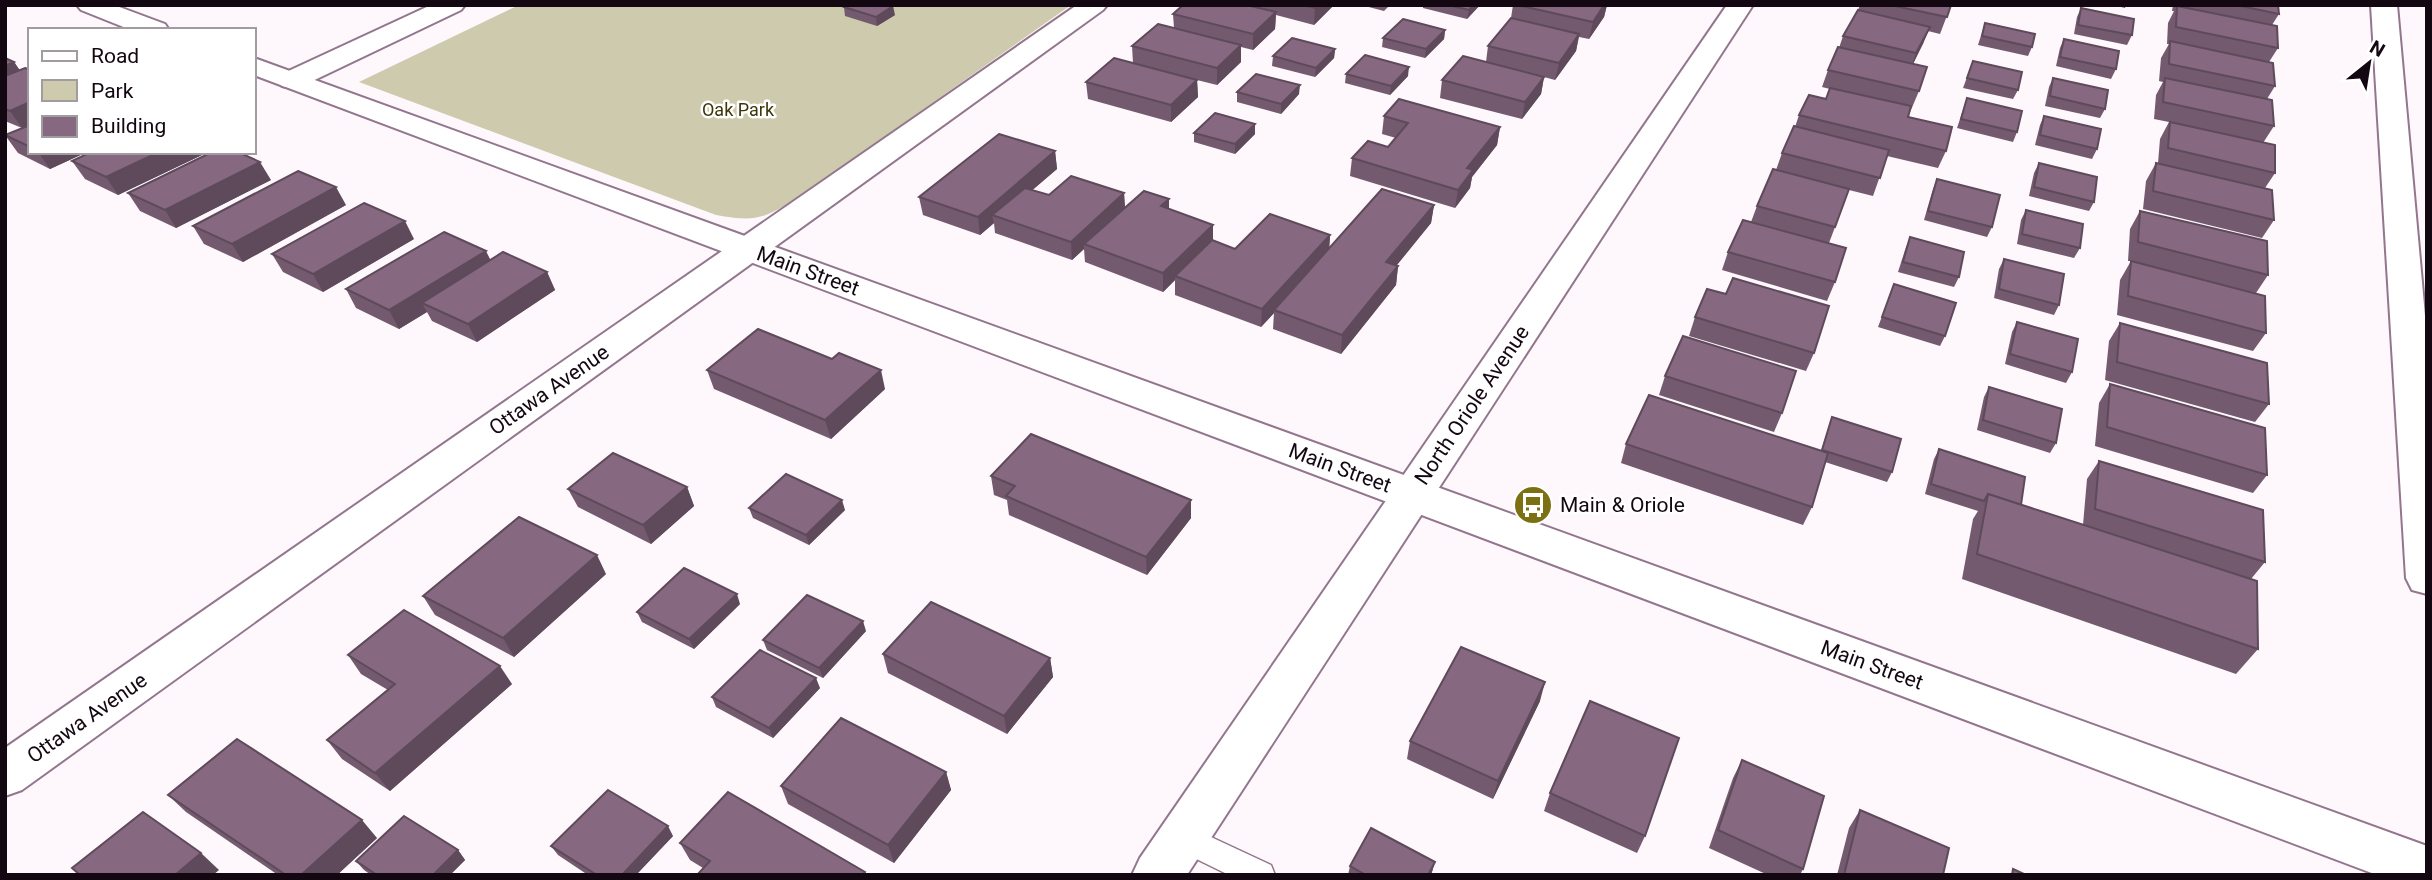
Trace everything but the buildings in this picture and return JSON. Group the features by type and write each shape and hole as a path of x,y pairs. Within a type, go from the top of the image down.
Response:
{"street":[{"path":"90,5 151,28"},
{"path":"292,80 452,5"},
{"name":"Ottawa Avenue","path":"5,775 1094,5"},
{"name":"North Oriole Avenue","path":"1158,875 1740,5"},
{"path":"2384,5 2427,578"},
{"name":"Main Street","path":"256,67 2427,870"}],"lane":[{"path":"1183,837 1260,875"}],"green space":[{"name":"Oak Park","path":"519,5 1071,5 796,199 766,215 740,218 716,215 359,82"}],"place":[{"name":"Main & Oriole","path":"1533,505"}]}
